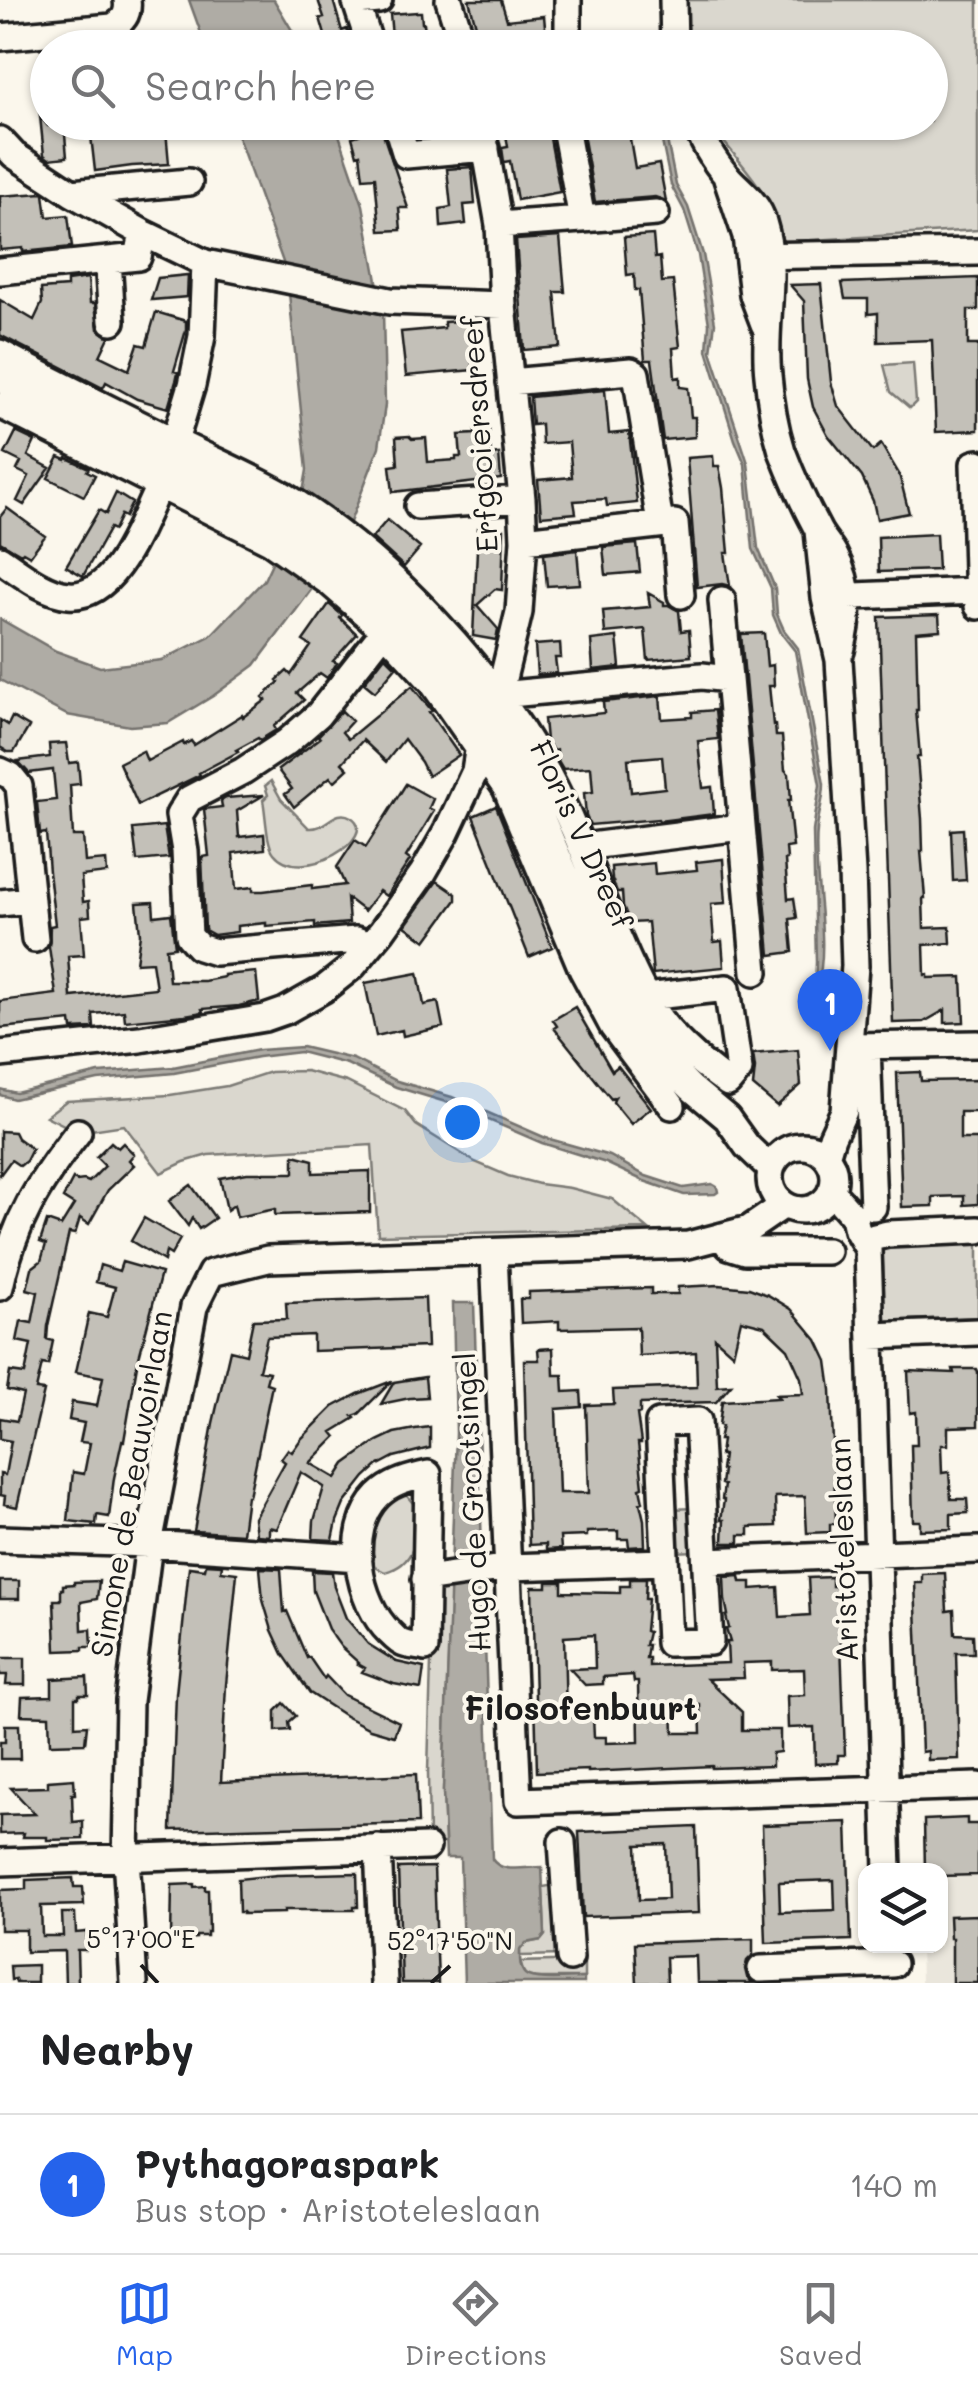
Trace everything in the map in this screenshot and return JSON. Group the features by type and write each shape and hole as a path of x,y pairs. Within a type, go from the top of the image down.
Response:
{"street":[{"path":"87,30 120,24 126,16 126,0"},
{"path":"365,30 356,2 379,0"},
{"path":"449,0 458,30"},
{"path":"568,0 568,30"},
{"path":"673,0 674,30"},
{"path":"0,37 30,35"},
{"path":"0,140 14,155 72,194 205,263 390,300 504,305"},
{"path":"401,140 406,155 464,140"},
{"name":"Erfgooiersdreef","path":"0,1054 140,1039 266,1018 285,1011 324,989 353,966 424,873 446,833 475,771 482,732 499,695 519,612 524,540 499,225 485,140"},
{"path":"567,140 582,218"},
{"path":"702,140 725,174 746,236 758,256 753,295 766,330 768,375 782,449 818,531 836,597 852,872 854,1054 873,1207"},
{"path":"72,194 190,182"},
{"path":"499,225 656,212"},
{"path":"0,271 138,258 143,233"},
{"path":"758,256 978,252"},
{"path":"108,260 112,321"},
{"path":"174,441 200,348 205,263"},
{"name":"Floris V Dreef","path":"0,354 174,441 278,519"},
{"path":"510,382 636,374 660,524"},
{"name":"Floris V Dreef","path":"0,378 278,519 341,563 392,622 506,788 582,969 613,1027 672,1106"},
{"name":"Floris V Dreef","path":"0,405 159,486 278,519"},
{"path":"976,463 978,606"},
{"path":"0,558 52,590 74,595 90,591 107,580 123,560 159,486"},
{"path":"418,506 522,499"},
{"path":"524,540 675,523 682,595"},
{"name":"Floris V Dreef","path":"341,563 393,580 499,695 548,774 582,847 624,956 646,997"},
{"path":"836,597 977,591"},
{"path":"722,600 755,972"},
{"path":"369,945 356,940 215,952 199,948 189,936 185,851 179,815 189,799 243,771 318,715 392,622"},
{"name":"Floris V Dreef","path":"392,622 446,666 523,775 618,997 662,1059 727,1118 758,1132 791,1170"},
{"path":"499,695 702,676 728,679"},
{"path":"0,770 19,786 34,938"},
{"path":"582,847 741,827"},
{"path":"0,902 31,900"},
{"path":"854,1054 978,1044"},
{"path":"791,1170 834,1173 825,1199 802,1210 791,1170 854,1054"},
{"path":"0,1287 22,1215 45,1174 78,1132"},
{"name":"Simone de Beauvoirlaan","path":"134,1983 126,1857 128,1700 149,1544 194,1307 211,1273 268,1260 688,1245 748,1229 791,1170"},
{"path":"825,1199 842,1227 861,1237 978,1230"},
{"path":"726,1234 730,1246 745,1251 827,1251"},
{"name":"Aristoteleslaan","path":"861,1237 868,1248 888,1863"},
{"name":"Hugo de Grootsingel","path":"494,1253 498,1568 518,1801 884,1789"},
{"path":"871,1336 978,1332"},
{"path":"698,1421 710,1642 669,1643 664,1562 659,1423 698,1421"},
{"path":"428,1474 436,1578 425,1648 400,1643 378,1622 366,1596 358,1558 360,1532 377,1497 398,1482 428,1474"},
{"path":"0,1539 358,1558"},
{"path":"706,1560 978,1550"},
{"path":"436,1578 498,1568 664,1562"},
{"path":"884,1789 978,1786"},
{"path":"562,1842 570,1958"},
{"path":"0,1862 427,1847"},
{"path":"378,1848 384,1983"},
{"path":"761,1969 893,1964"}],"shaded area":[{"path":"189,0 274,0 292,30 200,30"},
{"path":"685,0 978,0 978,230 780,242 777,224 763,193 723,140 948,140 948,30 686,30"},
{"path":"239,140 341,140 363,205 378,286 284,265"},
{"path":"662,140 667,140 676,185 688,207 703,254 715,323 711,351 748,463 758,548 775,588 777,614 798,648 824,784 816,848 822,930 817,986 813,831 820,785 795,651 773,615 771,588 753,549 745,464 707,350 709,324 698,255 684,210 671,185"},
{"path":"289,293 383,310 385,405 379,447 347,530 314,586 255,665 168,723 130,726 67,715 0,680 0,619 56,651 100,667 162,660 210,636 264,580 302,498 307,470"},
{"path":"913,363 916,402 910,408 891,392 884,365"},
{"path":"271,781 281,799 309,828 345,815 358,825 356,835 347,846 318,862 286,862 271,849 268,836 263,800 268,795 265,786"},
{"path":"302,1047 353,1059 397,1081 452,1097 546,1138 610,1156 646,1176 683,1188 712,1184 718,1192 684,1195 606,1163 542,1143 449,1103 396,1087 347,1064 300,1052 174,1073 98,1080 14,1099 0,1095 0,1089 16,1093 99,1073 173,1067 259,1050"},
{"path":"306,1071 347,1082 405,1111 416,1125 475,1162 508,1176 612,1199 648,1229 378,1235 372,1145 208,1155 161,1173 124,1125 78,1132 46,1116 66,1101 170,1095 227,1086 270,1072"},
{"path":"978,1235 978,1317 885,1321 882,1239"},
{"path":"453,1303 474,1303 492,1859 507,1868 542,1867 545,1935 520,1950 523,1972 536,1978 584,1978 584,1983 464,1983 460,1858 446,1858 443,1791 456,1433"},
{"path":"398,1495 407,1496 416,1507 415,1537 404,1562 385,1572 371,1565 370,1520"},
{"path":"696,1508 697,1551 672,1552 670,1509"},
{"path":"451,1581 443,1791 445,1843 429,1843 433,1588"},
{"path":"978,1876 978,1983 921,1983 920,1953 948,1953 948,1878"},
{"path":"561,1884 563,1955 520,1956 526,1943 541,1940 545,1935 543,1887"},
{"path":"584,1960 584,1978 532,1978 524,1974 520,1962"}],"building":[{"path":"318,0 333,0 342,30 324,30 320,18 324,17"},
{"path":"469,0 501,0 507,20 544,16 545,30 477,30"},
{"path":"421,12 425,30 391,30 390,14"},
{"path":"42,140 65,140 67,157 49,159 44,155"},
{"path":"91,140 167,140 169,164 95,171"},
{"path":"353,140 385,140 408,208 399,208 401,230 380,231 375,177 363,178 360,154 357,155"},
{"path":"507,140 550,140 560,192 517,200 510,161 504,162 502,148 508,147"},
{"path":"584,140 630,140 635,168 659,164 666,201 655,197 595,202"},
{"path":"472,167 475,204 464,205 466,224 441,227 440,209 451,207 447,169"},
{"path":"42,193 47,217 68,215 72,247 0,250 0,196"},
{"path":"653,235 662,282 673,281 680,347 673,348 675,378 680,377 680,387 688,388 695,437 663,440 652,360 645,360 639,290 635,290 634,274 627,275 624,237"},
{"path":"560,237 565,292 555,292 560,347 524,350 516,240"},
{"path":"188,275 187,297 151,300 158,278"},
{"path":"88,278 98,329 109,337 100,356 129,370 138,344 146,346 156,312 186,321 168,408 137,399 106,382 103,388 0,335 0,300 34,320 42,303 41,289 67,287 67,281"},
{"path":"978,278 978,310 968,310 968,345 978,345 978,430 936,432 932,340 878,342 878,313 868,314 868,299 845,299 842,283"},
{"path":"821,284 831,382 838,406 873,451 881,444 899,474 909,513 877,519 862,477 828,435 813,407 807,379 804,301 790,285"},
{"path":"477,320 481,361 472,362 473,370 406,376 401,332 444,328 444,322"},
{"path":"605,390 609,434 629,432 637,503 607,506 606,499 574,501 576,513 541,516 538,480 572,477 569,442 542,444 541,424 532,425 530,397"},
{"path":"489,429 491,455 499,454 501,479 393,492 390,466 398,465 396,437 426,438 428,462 456,460 461,457 459,435"},
{"path":"16,432 35,441 28,456 50,468 24,505 17,501 29,476 17,470 21,462 5,454"},
{"path":"713,456 723,488 730,586 697,587 687,458"},
{"path":"59,457 89,468 87,471 95,475 84,496 48,478"},
{"path":"116,493 132,503 114,530 110,528 83,576 66,566 99,510 106,514"},
{"path":"7,508 45,536 30,556 0,542 0,517"},
{"path":"387,520 420,548 404,567 372,538"},
{"path":"478,528 504,529 502,590 495,589 477,605 498,629 496,640 473,636"},
{"path":"936,534 938,570 879,572 878,537"},
{"path":"637,544 640,572 606,575 603,547"},
{"path":"577,550 580,584 547,586 544,554"},
{"path":"648,593 679,611 681,631 689,630 691,656 648,660 645,629 605,633 603,611 650,607"},
{"path":"329,604 357,634 333,661 337,663 327,678 320,673 297,693 304,700 274,726 276,730 236,750 200,775 138,805 119,763 143,751 147,761 183,742 184,745 191,741 194,745 266,700 263,697 277,680 287,671 291,675 311,646 303,641"},
{"path":"939,615 940,630 916,632 917,757 924,928 950,927 951,943 924,945 925,975 962,977 964,1022 945,1023 945,1010 924,1022 893,1023 879,617"},
{"path":"764,633 767,666 773,665 774,686 769,686 773,725 776,736 782,736 785,770 789,774 793,847 786,848 785,860 788,899 794,898 797,918 790,919 793,952 770,955 741,634"},
{"path":"617,637 620,667 593,670 591,640"},
{"path":"560,643 561,658 555,658 557,673 537,675 535,645"},
{"path":"385,656 396,667 375,692 364,683"},
{"path":"412,686 459,755 428,776 404,739 386,762 363,740 342,763 348,769 334,782 330,777 294,807 285,794 292,789 278,770 320,738 342,711 352,721 342,732 348,739"},
{"path":"660,696 662,719 692,717 692,712 715,710 718,739 698,741 703,788 712,787 714,814 590,825 584,793 593,792 591,767 563,769 557,750 553,751 546,740 544,719 604,713 603,702","holes":["662,756 665,788 631,792 628,759"]},
{"path":"12,717 29,727 14,752 8,752 0,747 0,720 8,725"},
{"path":"66,743 69,763 78,762 80,784 70,785 73,836 83,836 85,862 106,860 107,873 81,876 83,902 89,901 90,916 81,917 84,955 68,956 71,997 156,988 152,962 136,963 140,934 137,903 153,902 154,916 171,914 175,947 166,948 169,981 204,981 256,972 259,1001 125,1021 124,1011 93,1014 94,1028 72,1029 71,1021 0,1028 0,1001 56,994 49,947 50,926 55,925 46,833 40,834 37,802 56,800 53,770 29,773 18,761 50,757 49,744"},
{"path":"406,784 433,799 429,808 434,811 406,857 410,860 386,896 379,891 364,911 347,898 349,923 266,923 237,926 237,932 214,935 205,930 202,857 209,856 204,809 222,807 221,801 226,798 264,795 237,811 239,837 264,834 265,849 233,853 236,889 345,885 337,867 355,840 366,847"},
{"path":"496,806 552,947 529,957 473,816"},
{"path":"164,826 169,858 137,861 133,829"},
{"path":"963,829 966,880 953,881 951,830"},
{"path":"723,859 726,903 711,904 714,942 722,941 724,967 653,974 648,922 630,923 611,867 654,863 655,874 697,870 696,862"},
{"path":"437,881 456,894 456,900 426,941 405,926"},
{"path":"418,973 424,1005 438,1002 443,1027 403,1036 402,1030 376,1036 365,983"},
{"path":"575,1007 612,1071 618,1066 651,1108 631,1124 613,1102 615,1097 611,1099 554,1028 557,1026 553,1020"},
{"path":"798,1050 801,1085 777,1106 753,1086 753,1054"},
{"path":"920,1072 921,1081 978,1080 978,1112 960,1112 960,1139 978,1139 978,1204 964,1205 964,1196 933,1197 933,1206 902,1207 897,1073"},
{"path":"0,1131 14,1132 32,1149 20,1166 11,1160 0,1175"},
{"path":"111,1142 118,1148 123,1143 134,1154 129,1160 134,1165 108,1190 89,1224 80,1218 75,1234 69,1233 48,1326 47,1339 53,1341 48,1365 42,1364 36,1390 44,1391 17,1507 4,1504 0,1474 5,1475 11,1441 0,1439 0,1418 17,1421 23,1394 7,1390 10,1372 25,1374 31,1344 17,1341 21,1321 32,1323 38,1292 27,1289 32,1268 41,1261 46,1244 40,1242 47,1221 61,1226 74,1205 63,1198 73,1179 89,1182 105,1166 96,1157"},
{"path":"294,1155 313,1160 313,1173 370,1171 370,1212 275,1215 275,1209 237,1217 234,1205 227,1210 220,1178 247,1173 294,1173"},
{"path":"191,1185 215,1218 199,1229 192,1218 188,1226 169,1201"},
{"path":"144,1218 180,1239 171,1255 166,1252 164,1261 131,1241"},
{"path":"122,1262 161,1273 137,1365 109,1517 97,1515 96,1524 68,1521 73,1472 84,1474 90,1443 80,1442 84,1423 69,1420 72,1402 97,1406 103,1377 76,1372 89,1313 107,1317 115,1287 96,1282 100,1265 119,1271"},
{"path":"678,1287 749,1288 768,1295 791,1309 817,1340 827,1361 831,1390 836,1524 830,1524 830,1532 807,1533 805,1496 775,1497 776,1526 749,1527 749,1535 739,1535 739,1543 723,1543 723,1455 719,1440 722,1401 803,1394 801,1378 788,1349 764,1326 741,1320 733,1354 715,1338 717,1386 731,1385 716,1402 640,1404 640,1503 645,1546 629,1547 628,1539 618,1539 618,1531 560,1537 561,1549 546,1550 546,1544 529,1545 524,1360 539,1360 538,1349 553,1348 554,1375 563,1375 564,1392 581,1391 582,1407 556,1409 559,1493 589,1493 586,1405 614,1404 613,1390 697,1387 696,1352 639,1356 638,1327 559,1329 559,1321 521,1323 520,1299 529,1299 529,1292 651,1288 651,1294 678,1294"},
{"path":"425,1298 427,1347 313,1351 313,1335 267,1337 259,1370 269,1372 266,1383 272,1385 242,1534 194,1531 230,1350 246,1354 253,1320 287,1319 286,1303"},
{"path":"953,1369 978,1372 978,1426 948,1427 948,1445 941,1445 942,1473 949,1472 951,1499 967,1499 968,1513 951,1514 951,1529 920,1530 920,1521 913,1521 911,1445 917,1445 916,1412 910,1413 908,1371 954,1373"},
{"path":"425,1377 427,1397 381,1404 394,1382"},
{"path":"392,1381 355,1418 332,1432 336,1437 310,1463 336,1478 345,1464 377,1441 394,1433 430,1427 430,1448 394,1457 365,1477 344,1504 333,1540 313,1539 324,1487 301,1472 277,1529 269,1527 269,1536 256,1535 254,1518 285,1462 281,1459 288,1449 292,1452 333,1407"},
{"path":"206,1564 222,1565 221,1571 237,1573 221,1782 416,1774 418,1823 171,1830 176,1694 189,1567 205,1569"},
{"path":"260,1568 281,1569 284,1612 287,1611 307,1658 344,1695 399,1722 394,1736 370,1729 310,1693 272,1630 263,1600"},
{"path":"312,1571 332,1572 346,1618 368,1644 397,1662 424,1668 421,1689 362,1672 365,1668 328,1629 313,1591"},
{"path":"945,1573 947,1611 954,1610 955,1634 973,1635 974,1653 956,1653 959,1759 928,1760 928,1751 922,1752 915,1583 922,1583 922,1574"},
{"path":"740,1576 741,1582 751,1582 751,1589 778,1587 780,1617 810,1615 808,1578 832,1577 832,1586 839,1586 845,1755 838,1755 838,1763 815,1764 814,1727 788,1728 787,1696 805,1695 804,1669 772,1670 772,1662 743,1663 744,1678 707,1679 742,1712 742,1730 780,1730 780,1752 772,1753 772,1766 537,1772 532,1587 562,1582 562,1592 620,1593 620,1586 630,1586 630,1579 646,1579 645,1645 649,1666 728,1663 724,1577","holes":["594,1635 595,1668 570,1669 585,1685 603,1684 603,1677 633,1675 634,1682 638,1682 639,1742 606,1743 606,1737 594,1737 593,1716 566,1717 564,1637","700,1705 701,1733 674,1733 673,1706"]},
{"path":"0,1581 19,1581 19,1599 0,1599"},
{"path":"99,1581 97,1599 81,1602 82,1630 91,1629 92,1647 56,1651 54,1600 61,1600 63,1585"},
{"path":"0,1658 25,1658 25,1685 6,1685 7,1675 0,1675"},
{"path":"87,1677 88,1695 75,1698 75,1726 87,1725 85,1743 50,1744 49,1716 21,1715 22,1697 52,1696 52,1679"},
{"path":"284,1703 296,1716 289,1722 290,1730 276,1731 276,1711"},
{"path":"5,1725 19,1725 20,1759 0,1759"},
{"path":"74,1779 73,1822 83,1821 83,1839 47,1840 23,1837 24,1833 0,1834 0,1815 35,1814 11,1788 48,1787 48,1781"},
{"path":"967,1818 967,1824 978,1824 978,1875 948,1876 948,1863 925,1863 924,1820"},
{"path":"847,1822 851,1940 766,1943 762,1825","holes":["834,1880 835,1910 780,1912 779,1882"]},
{"path":"696,1827 699,1913 583,1917 579,1832","holes":["666,1844 668,1899 639,1900 637,1845"]},
{"path":"434,1867 438,1983 402,1983 398,1868"},
{"path":"357,1873 358,1907 354,1910 239,1912 238,1879"},
{"path":"73,1878 74,1887 83,1887 84,1905 41,1906 42,1936 63,1936 62,1913 75,1913 76,1933 87,1932 86,1950 77,1950 78,1983 65,1983 64,1951 26,1952 26,1930 0,1930 0,1890 26,1889 26,1880"},
{"path":"194,1884 208,1890 209,1932 207,1936 171,1940 172,1885"},
{"path":"978,1915 978,1983 952,1983 949,1916"},
{"path":"753,1939 753,1955 745,1969 753,1983 697,1983 696,1956 666,1957 667,1983 637,1983 635,1943"},
{"path":"37,1965 37,1983 11,1980 10,1966"}],"place":[{"name":"Pythagoraspark","path":"830,1051"}],"district":[{"name":"Filosofenbuurt","path":"581,1709"}]}
